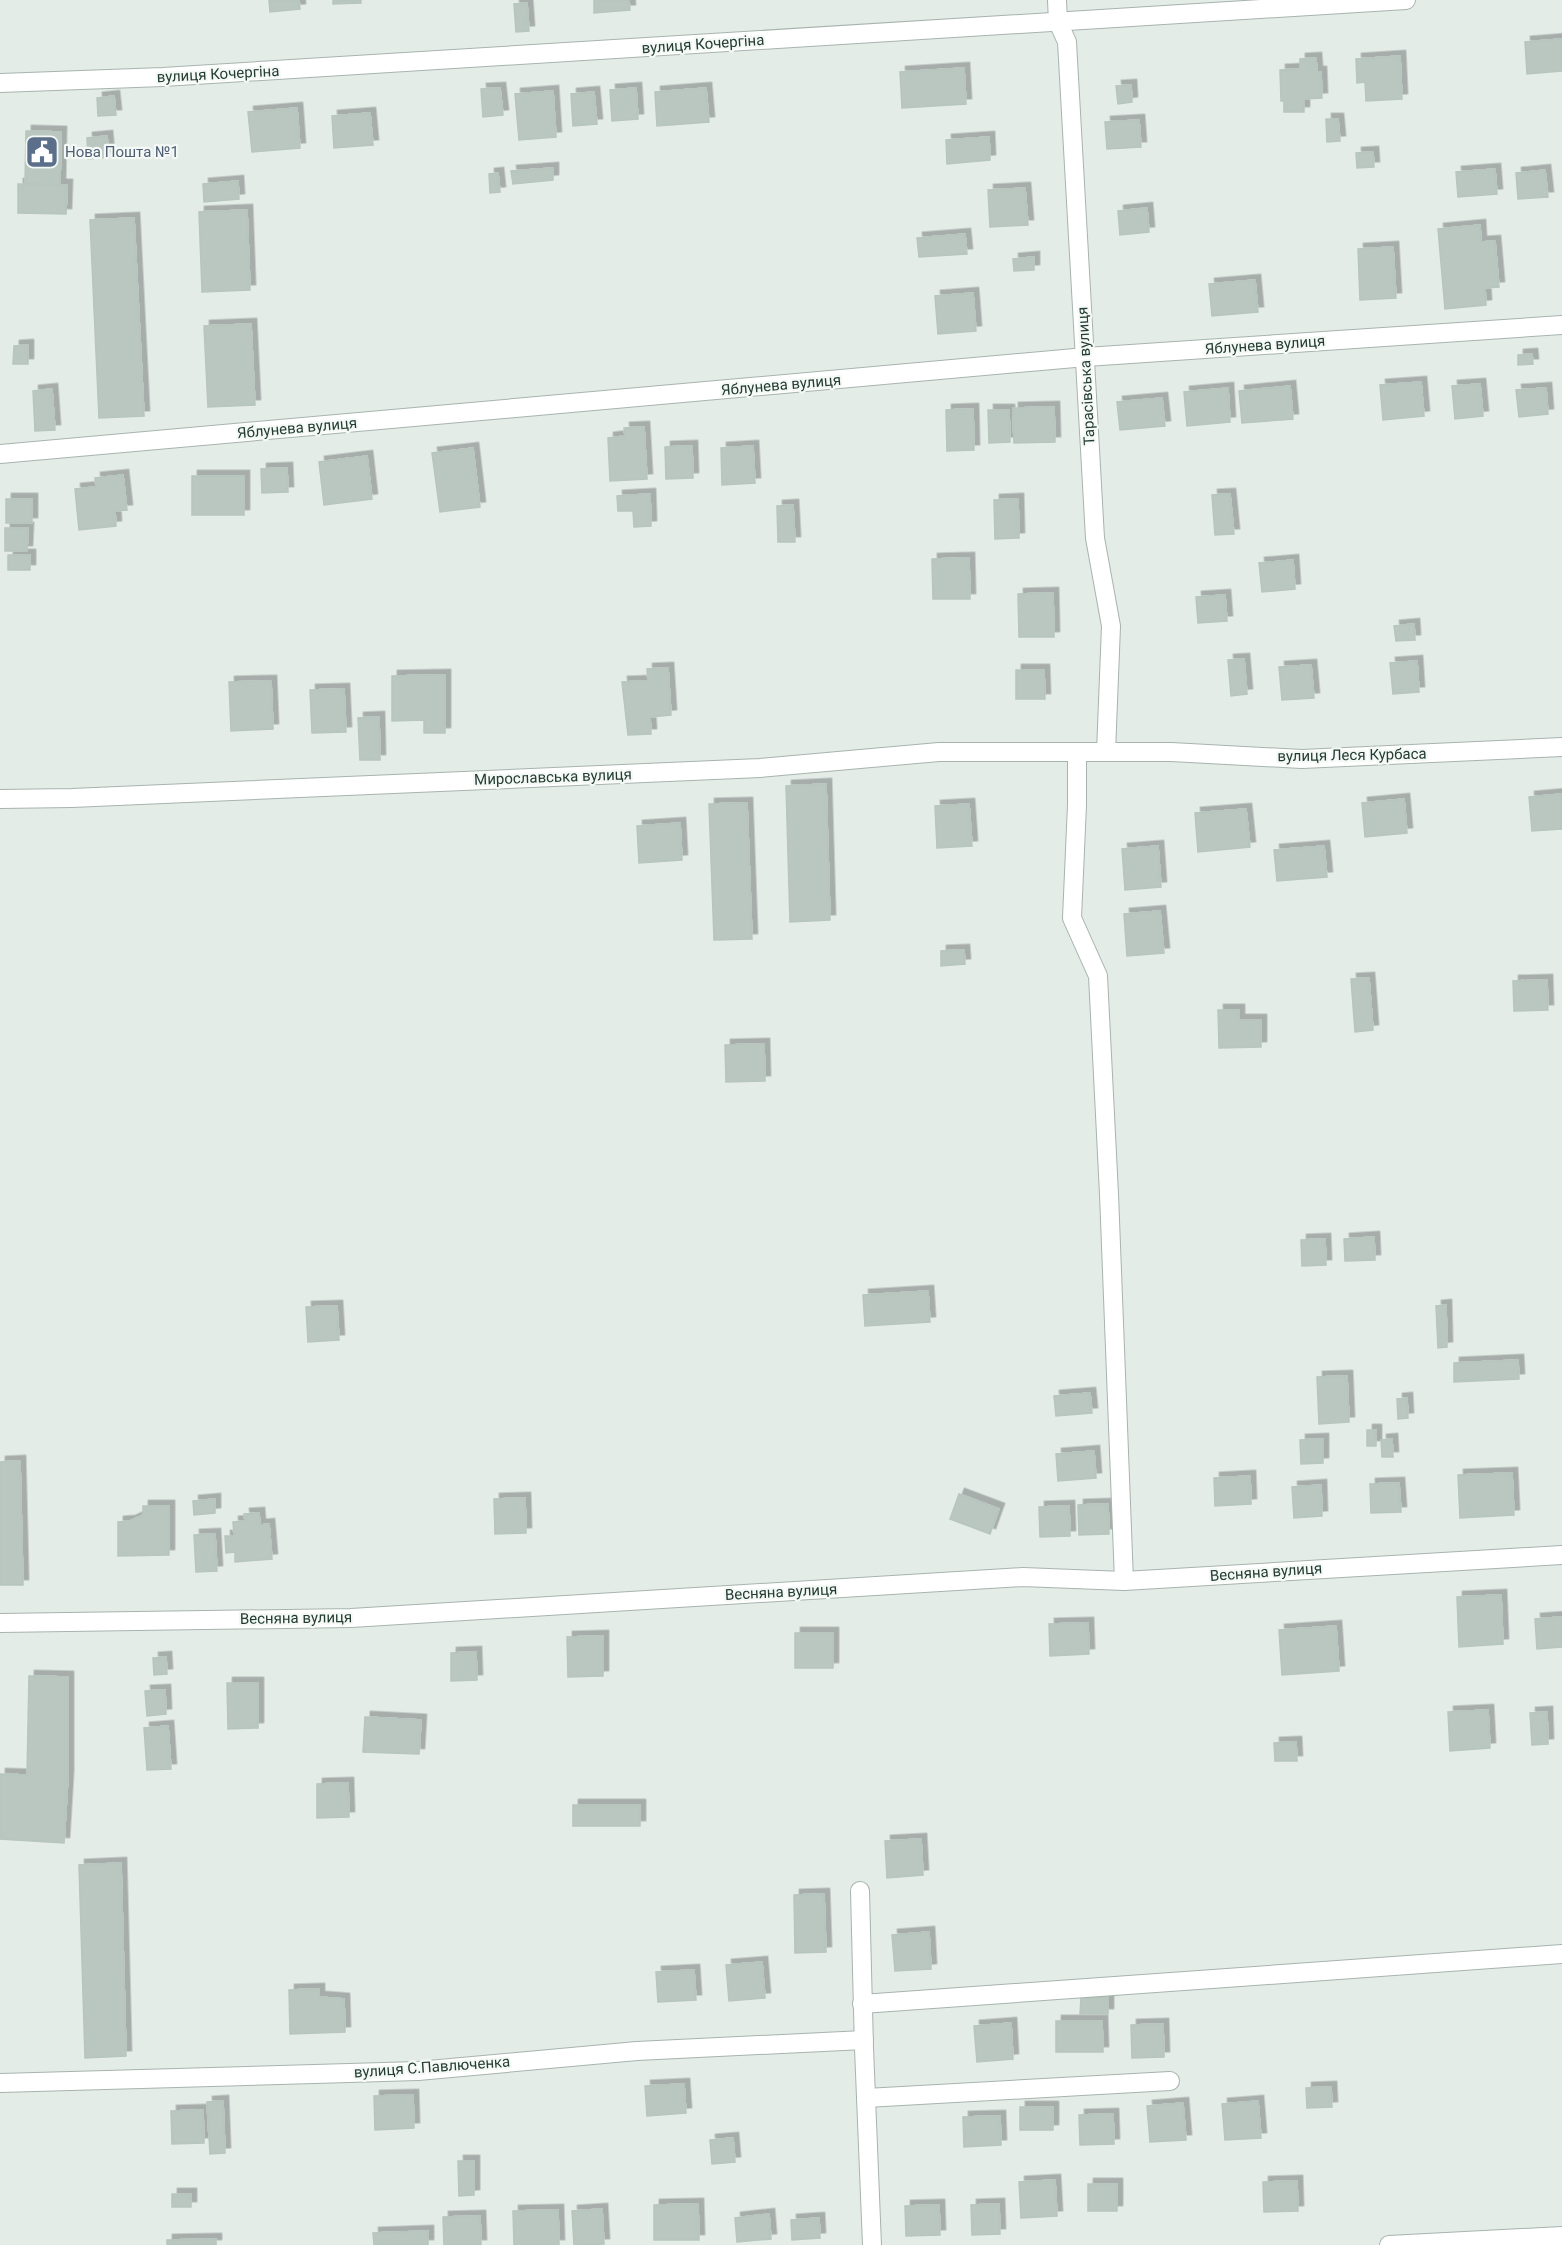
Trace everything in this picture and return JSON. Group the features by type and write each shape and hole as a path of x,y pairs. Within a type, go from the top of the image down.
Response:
{"street":[{"name":"Тарасівська вулиця","path":"1057,0 1059,22 1067,42 1095,538 1111,626 1106,752"},
{"name":"вулиця Кочергіна","path":"0,83 163,77 1406,0"},
{"name":"Яблунева вулиця","path":"0,454 1086,357 1562,325"},
{"name":"вулиця Леся Курбаса","path":"1106,752 1171,752 1302,759 1562,747"},
{"name":"Мирославська вулиця","path":"0,799 72,798 760,768 939,752 1106,752"},
{"path":"1077,752 1072,918 1098,976 1124,1581"},
{"name":"Весняна вулиця","path":"0,1623 351,1618 1023,1577 1124,1581 1562,1555"},
{"path":"860,1891 862,2004 872,2245"},
{"path":"862,2004 1562,1954"},
{"name":"вулиця С.Павлюченка","path":"0,2083 418,2071 637,2051 864,2040"},
{"path":"866,2098 1170,2081"},
{"path":"1389,2245 1562,2236"}],"building":[{"path":"269,0 299,0 300,9 270,12"},
{"path":"333,0 361,0 361,3 333,4"},
{"path":"594,0 629,0 630,10 594,13"},
{"path":"527,3 529,31 516,32 514,4"},
{"path":"1562,39 1562,71 1527,74 1525,42"},
{"path":"1400,56 1402,99 1366,101 1365,82 1357,83 1356,59"},
{"path":"1316,58 1317,72 1321,72 1322,98 1304,99 1304,112 1284,112 1284,101 1281,101 1280,70 1300,69 1300,59"},
{"path":"964,68 966,104 902,108 900,72"},
{"path":"1131,85 1132,102 1118,104 1116,86"},
{"path":"500,88 503,115 483,117 481,89"},
{"path":"636,88 638,119 612,121 610,90"},
{"path":"706,88 709,122 657,126 655,92"},
{"path":"553,91 556,137 519,140 515,94"},
{"path":"594,92 597,124 573,126 571,94"},
{"path":"114,96 116,115 98,116 97,98"},
{"path":"297,108 300,148 252,152 248,112"},
{"path":"370,113 373,145 334,148 332,116"},
{"path":"1326,119 1338,119 1340,141 1327,142"},
{"path":"1139,120 1141,147 1107,149 1105,122"},
{"path":"26,131 61,132 60,185 25,184"},
{"path":"107,136 109,157 88,159 87,138"},
{"path":"989,137 990,160 947,164 946,140"},
{"path":"1373,152 1374,167 1357,168 1356,153"},
{"path":"553,168 553,180 513,184 511,171"},
{"path":"1495,169 1497,194 1458,197 1456,172"},
{"path":"1545,170 1548,197 1518,199 1516,173"},
{"path":"498,173 500,192 490,193 489,174"},
{"path":"238,181 239,199 204,202 203,184"},
{"path":"18,184 67,185 66,214 18,213"},
{"path":"1025,188 1028,225 990,227 988,190"},
{"path":"1147,208 1149,232 1120,235 1118,211"},
{"path":"247,210 250,290 202,292 199,212"},
{"path":"134,218 144,416 99,418 90,220"},
{"path":"1480,225 1481,242 1495,241 1499,287 1485,288 1486,305 1445,309 1438,229"},
{"path":"965,234 967,254 919,257 917,238"},
{"path":"1393,247 1396,298 1360,300 1358,249"},
{"path":"1034,257 1034,270 1014,271 1013,259"},
{"path":"1255,280 1258,312 1212,316 1209,284"},
{"path":"973,293 976,331 938,334 935,296"},
{"path":"251,324 255,405 208,407 204,326"},
{"path":"28,345 28,364 13,364 14,346"},
{"path":"1532,354 1533,364 1518,365 1518,355"},
{"path":"1421,382 1424,416 1383,420 1380,385"},
{"path":"1480,384 1483,416 1455,419 1452,386"},
{"path":"1290,386 1293,419 1242,423 1239,391"},
{"path":"1228,388 1230,422 1187,426 1184,392"},
{"path":"1546,388 1548,414 1519,417 1516,390"},
{"path":"52,389 55,430 35,431 33,391"},
{"path":"1162,398 1165,426 1120,430 1117,402"},
{"path":"1054,407 1055,442 1014,443 1013,408"},
{"path":"973,409 974,450 947,451 946,410"},
{"path":"988,410 1009,410 1010,442 989,443"},
{"path":"644,427 647,479 610,481 608,438 625,436 624,428"},
{"path":"692,446 693,478 666,479 665,447"},
{"path":"753,446 755,483 722,485 721,448"},
{"path":"473,448 480,507 440,512 432,453"},
{"path":"367,456 372,499 324,505 319,462"},
{"path":"287,468 288,492 262,493 261,469"},
{"path":"123,475 127,510 115,511 116,526 79,530 75,489 96,487 95,478"},
{"path":"192,476 244,476 244,515 192,515"},
{"path":"650,494 651,526 634,527 633,511 618,511 617,496"},
{"path":"1230,494 1234,534 1215,535 1212,495"},
{"path":"6,499 32,499 32,523 6,523"},
{"path":"1018,499 1019,538 995,539 994,500"},
{"path":"793,505 795,542 778,542 777,506"},
{"path":"5,528 28,528 27,551 5,551"},
{"path":"8,555 30,555 30,570 8,570"},
{"path":"969,558 970,599 933,599 932,559"},
{"path":"1293,560 1295,589 1262,592 1259,563"},
{"path":"1053,593 1054,637 1019,637 1018,594"},
{"path":"1225,595 1227,621 1198,623 1196,597"},
{"path":"1414,624 1415,640 1396,641 1394,626"},
{"path":"1244,659 1247,694 1231,696 1228,660"},
{"path":"1417,661 1419,692 1393,694 1390,663"},
{"path":"1311,665 1314,698 1282,700 1279,667"},
{"path":"668,668 671,715 650,717 651,734 628,735 622,682 648,681 647,669"},
{"path":"1016,670 1044,670 1045,699 1016,699"},
{"path":"445,675 445,733 424,733 424,720 392,721 392,676"},
{"path":"271,681 273,729 231,731 229,682"},
{"path":"344,689 346,732 312,733 310,690"},
{"path":"379,717 380,760 360,760 358,718"},
{"path":"826,784 830,920 790,922 786,786"},
{"path":"1562,794 1562,829 1532,831 1529,797"},
{"path":"1404,799 1407,833 1365,837 1362,803"},
{"path":"747,803 752,939 714,940 709,804"},
{"path":"969,804 972,846 937,848 935,806"},
{"path":"1246,809 1250,847 1198,852 1195,813"},
{"path":"680,823 682,860 639,863 637,826"},
{"path":"1158,846 1161,887 1125,890 1122,849"},
{"path":"1324,846 1327,877 1277,881 1274,850"},
{"path":"1160,911 1164,953 1127,956 1124,914"},
{"path":"964,950 965,964 941,966 941,951"},
{"path":"1369,978 1373,1030 1355,1032 1351,979"},
{"path":"1547,980 1548,1010 1514,1011 1513,981"},
{"path":"1218,1010 1239,1010 1239,1020 1261,1020 1261,1047 1219,1048"},
{"path":"764,1044 765,1081 726,1082 725,1045"},
{"path":"1374,1237 1375,1260 1345,1261 1344,1239"},
{"path":"1325,1239 1326,1265 1302,1266 1301,1240"},
{"path":"928,1291 930,1322 865,1326 863,1295"},
{"path":"1446,1305 1447,1347 1438,1348 1436,1306"},
{"path":"337,1306 339,1340 308,1342 306,1307"},
{"path":"1518,1360 1519,1379 1454,1382 1454,1363"},
{"path":"1347,1376 1349,1422 1319,1424 1317,1377"},
{"path":"1090,1393 1092,1413 1056,1416 1054,1396"},
{"path":"1407,1398 1408,1418 1398,1419 1397,1399"},
{"path":"1367,1430 1376,1430 1376,1446 1367,1446"},
{"path":"1323,1439 1323,1463 1301,1464 1300,1440"},
{"path":"1392,1439 1393,1457 1382,1457 1381,1440"},
{"path":"1094,1451 1096,1478 1058,1481 1056,1454"},
{"path":"20,1461 23,1585 0,1585 0,1462"},
{"path":"1512,1473 1514,1515 1460,1518 1458,1475"},
{"path":"1250,1476 1251,1504 1215,1506 1214,1478"},
{"path":"1399,1483 1401,1512 1371,1513 1370,1484"},
{"path":"1321,1485 1322,1516 1294,1518 1292,1487"},
{"path":"959,1494 999,1509 990,1534 950,1519"},
{"path":"525,1498 526,1533 495,1534 494,1499"},
{"path":"215,1499 215,1513 194,1515 193,1501"},
{"path":"1108,1504 1109,1534 1079,1535 1078,1505"},
{"path":"143,1506 169,1506 169,1555 118,1556 118,1522 130,1521 143,1515"},
{"path":"1069,1506 1070,1536 1040,1537 1039,1507"},
{"path":"259,1513 260,1525 269,1524 272,1559 235,1562 235,1552 226,1553 225,1536 234,1536 233,1522 245,1521 244,1514"},
{"path":"215,1534 217,1571 196,1572 194,1535"},
{"path":"1501,1595 1503,1644 1459,1647 1457,1597"},
{"path":"1562,1617 1562,1647 1537,1649 1535,1619"},
{"path":"1088,1623 1089,1654 1050,1656 1049,1624"},
{"path":"1336,1626 1339,1671 1282,1675 1279,1630"},
{"path":"795,1633 833,1633 833,1668 795,1668"},
{"path":"603,1636 603,1676 568,1677 567,1637"},
{"path":"476,1652 477,1680 451,1681 451,1653"},
{"path":"166,1657 167,1674 154,1675 153,1658"},
{"path":"29,1676 68,1677 68,1777 64,1843 0,1839 0,1774 27,1775"},
{"path":"227,1683 258,1683 258,1728 228,1729"},
{"path":"165,1690 166,1714 147,1716 145,1691"},
{"path":"1488,1710 1490,1748 1450,1751 1448,1712"},
{"path":"1547,1712 1548,1744 1532,1745 1530,1713"},
{"path":"365,1717 421,1720 419,1754 363,1752"},
{"path":"168,1726 171,1769 147,1770 144,1728"},
{"path":"1296,1742 1297,1761 1275,1761 1274,1743"},
{"path":"348,1783 349,1817 317,1818 317,1784"},
{"path":"573,1805 640,1805 640,1826 573,1826"},
{"path":"921,1839 923,1875 887,1878 885,1841"},
{"path":"121,1863 126,2056 85,2058 79,1865"},
{"path":"824,1894 826,1952 795,1953 794,1895"},
{"path":"929,1932 931,1969 895,1971 892,1935"},
{"path":"762,1962 765,1998 729,2001 726,1965"},
{"path":"694,1970 696,2000 658,2002 656,1972"},
{"path":"319,1989 319,1997 344,1999 345,2032 290,2034 289,1990"},
{"path":"1108,1997 1108,2014 1080,2014 1081,1998"},
{"path":"1056,2021 1102,2021 1103,2052 1056,2052"},
{"path":"1011,2023 1013,2059 977,2062 974,2026"},
{"path":"1163,2024 1164,2057 1132,2058 1131,2025"},
{"path":"684,2084 686,2113 647,2116 645,2086"},
{"path":"1331,2087 1332,2107 1307,2108 1306,2088"},
{"path":"413,2095 414,2128 375,2130 374,2096"},
{"path":"223,2101 225,2153 210,2154 207,2102"},
{"path":"1258,2101 1261,2138 1225,2140 1222,2104"},
{"path":"1183,2103 1186,2140 1150,2142 1147,2106"},
{"path":"1020,2107 1053,2107 1053,2130 1020,2130"},
{"path":"203,2110 204,2143 172,2144 171,2111"},
{"path":"1113,2114 1114,2144 1080,2145 1079,2115"},
{"path":"1000,2116 1001,2145 964,2147 963,2117"},
{"path":"733,2138 735,2162 712,2164 710,2140"},
{"path":"458,2161 474,2161 474,2195 459,2196"},
{"path":"1055,2180 1057,2216 1021,2218 1019,2182"},
{"path":"1297,2181 1298,2211 1264,2212 1263,2182"},
{"path":"1088,2184 1117,2184 1117,2211 1088,2211"},
{"path":"172,2194 191,2194 191,2207 172,2207"},
{"path":"698,2204 699,2240 654,2240 654,2205"},
{"path":"999,2204 1000,2234 972,2235 971,2205"},
{"path":"939,2205 940,2235 906,2236 905,2206"},
{"path":"602,2209 604,2244 574,2245 572,2211"},
{"path":"558,2210 559,2245 514,2245 513,2211"},
{"path":"769,2214 771,2239 737,2242 735,2218"},
{"path":"480,2216 481,2245 444,2245 443,2217"},
{"path":"819,2218 820,2238 792,2240 791,2220"},
{"path":"428,2231 428,2245 374,2245 373,2233"},
{"path":"216,2239 216,2245 167,2245 167,2240"}],"place":[{"name":"Нова Пошта №1","path":"42,152"}]}
